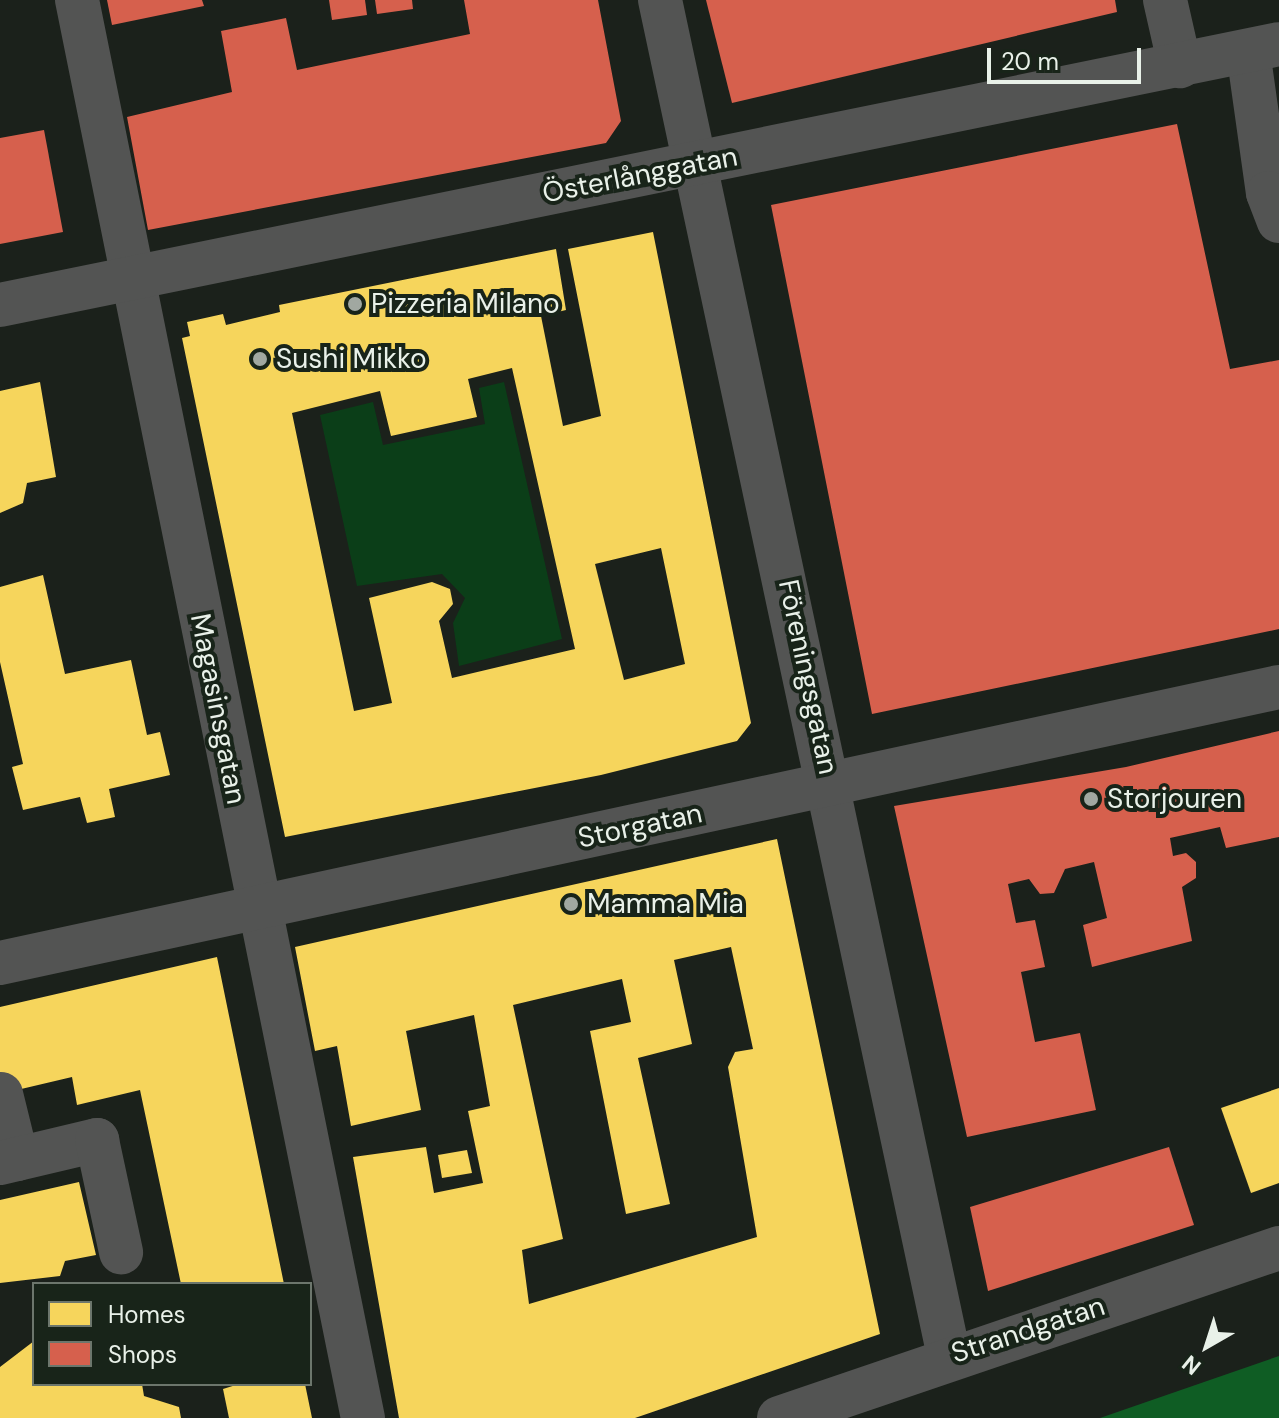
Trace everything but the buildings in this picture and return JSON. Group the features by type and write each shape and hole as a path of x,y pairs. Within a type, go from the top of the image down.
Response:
{"street":[{"name":"Magasinsgatan","path":"77,0 257,910 363,1418"},
{"name":"Föreningsgatan","path":"660,0 831,784 949,1356"},
{"path":"1165,0 1180,66"},
{"name":"Österlånggatan","path":"0,305 1264,48"},
{"path":"1264,48 1268,193 1279,221"},
{"name":"Storgatan","path":"0,963 257,910 1279,687"},
{"path":"1,1094 8,1161 97,1140 121,1252"},
{"name":"Strandgatan","path":"779,1418 949,1356 1279,1248"}],"shaded area":[{"path":"504,382 562,639 459,666 453,623 465,598 442,574 357,586 320,415 373,402 383,445 485,424 479,388"},
{"path":"1279,1356 1279,1418 1100,1418"}],"place":[{"name":"Pizzeria Milano","path":"355,304"},
{"name":"Sushi Mikko","path":"260,359"},
{"name":"Storjouren","path":"1091,799"},
{"name":"Mamma Mia","path":"571,904"}]}
